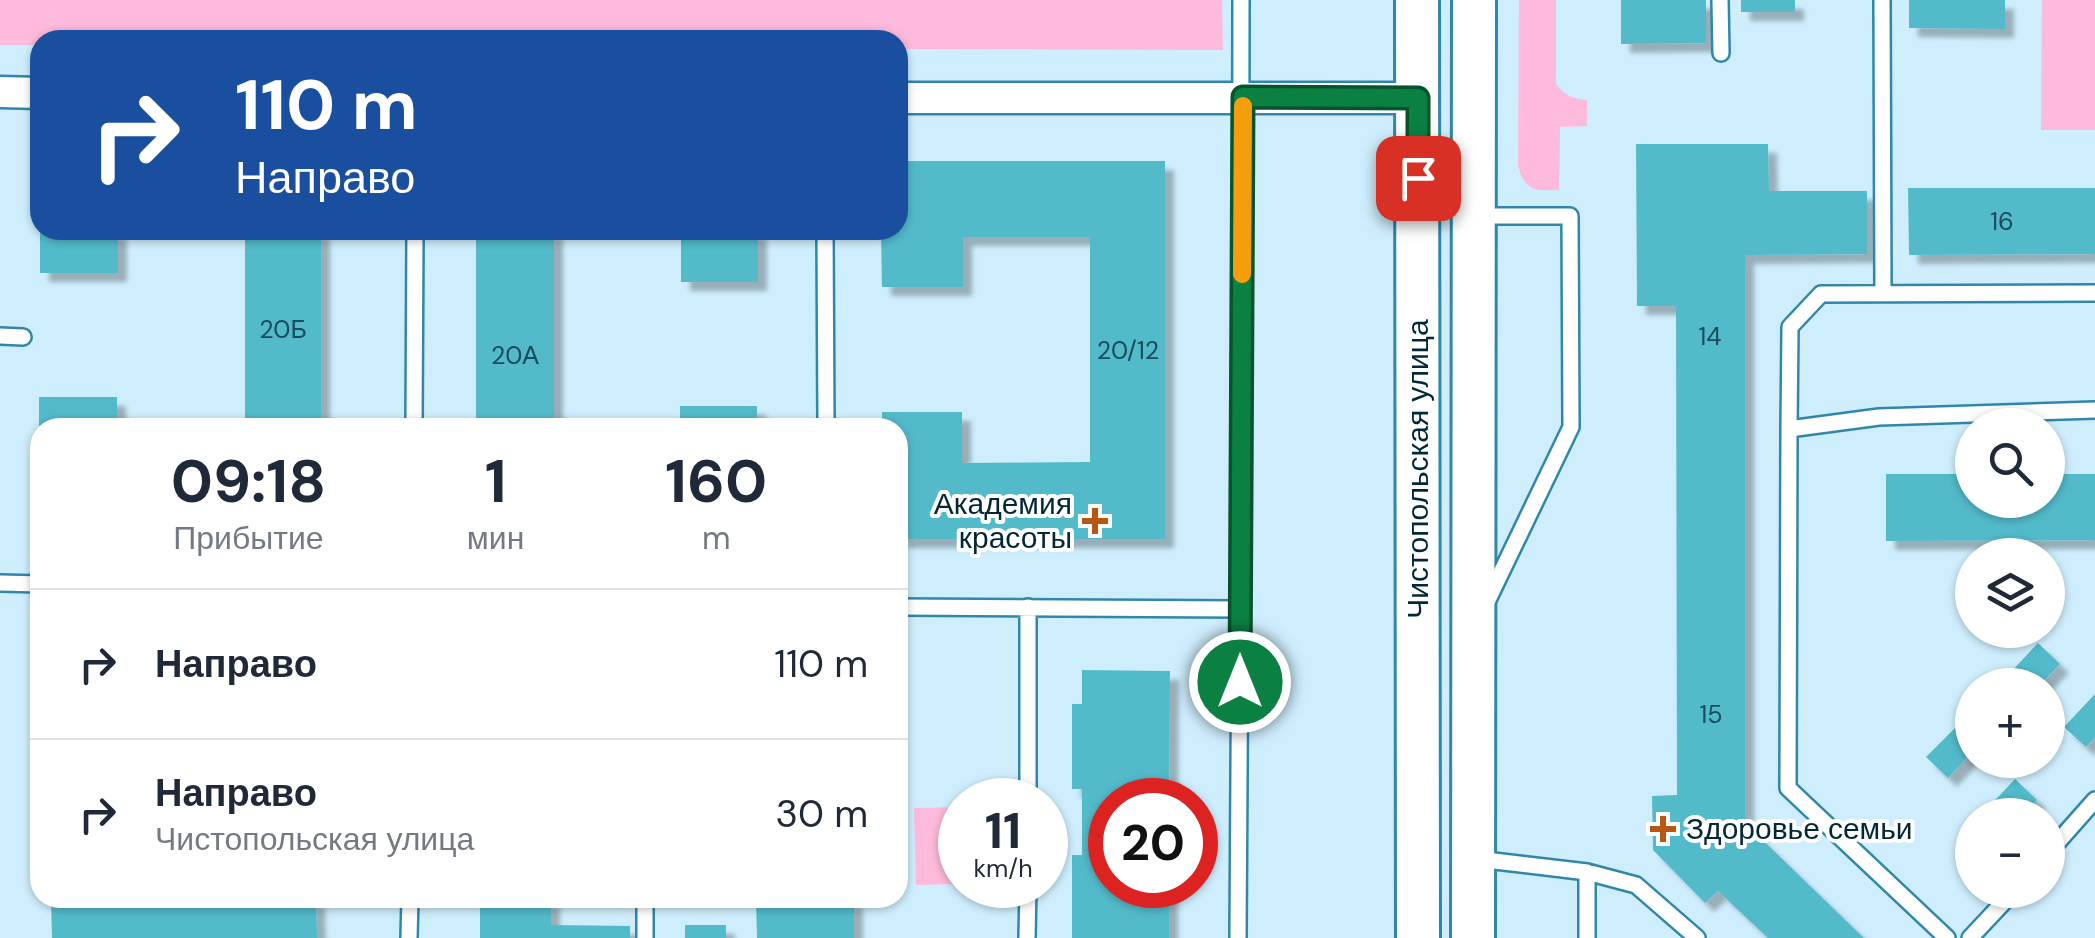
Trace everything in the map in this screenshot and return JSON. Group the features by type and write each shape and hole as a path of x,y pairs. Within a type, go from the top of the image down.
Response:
{"main road":[{"name":"Чистопольская улица","path":"1417,0 1418,938"},
{"name":"Чистопольская улица","path":"1473,938 1474,0"}],"street":[{"path":"0,96 30,94"},
{"path":"908,98 1418,98"}],"lane":[{"path":"1238,938 1241,0"},
{"path":"1720,0 1721,53"},
{"path":"1882,0 1883,294"},
{"path":"1474,216 1570,216 1571,427 1474,630"},
{"path":"414,418 415,240"},
{"path":"825,240 826,418"},
{"path":"1947,938 1788,788 1790,327 1821,294 2095,293"},
{"path":"0,336 23,337"},
{"path":"1789,429 1879,418 2095,410"},
{"path":"0,583 30,584"},
{"path":"908,607 1240,609"},
{"path":"1028,608 1028,778"},
{"path":"2065,834 2095,800"},
{"path":"1474,859 1587,872 1636,884 1697,938"},
{"path":"1587,872 1587,938"},
{"path":"410,908 410,938"},
{"path":"644,938 645,908"},
{"path":"1028,908 1028,938"},
{"path":"1970,938 1998,908"}],"shaded area":[{"path":"0,0 1222,0 1223,50 908,49 908,30 30,30 30,45 0,45"},
{"path":"1519,0 1556,0 1556,84 1570,96 1587,100 1587,126 1560,127 1559,190 1527,185 1518,165"},
{"path":"2042,0 2095,0 2095,130 2041,130"},
{"path":"938,807 938,884 916,885 914,808"}],"building":[{"path":"1621,0 1706,0 1706,43 1621,44"},
{"path":"1741,0 1795,0 1795,12 1741,12"},
{"path":"1909,0 2005,0 2005,29 1909,28"},
{"path":"1636,144 1768,144 1769,191 1867,191 1867,254 1745,255 1745,823 1864,938 1768,938 1718,891 1705,903 1653,850 1652,796 1677,795 1676,306 1637,306"},
{"path":"908,161 1165,161 1165,539 908,539 908,418 882,418 882,412 962,412 962,463 1090,462 1090,237 963,237 963,287 882,287 881,240 908,240"},
{"path":"1908,188 2095,188 2095,254 1909,255"},
{"path":"40,240 118,240 118,273 40,273"},
{"path":"245,240 321,240 321,418 245,418"},
{"path":"476,240 554,240 554,418 476,418"},
{"path":"681,240 758,240 758,282 681,282"},
{"path":"39,397 117,397 117,418 39,418"},
{"path":"680,406 757,406 757,418 680,418"},
{"path":"1886,474 1955,474 1955,518 2065,518 2065,474 2095,474 2095,540 1886,541"},
{"path":"2033,648 2043,648 2060,664 2056,668 2015,668"},
{"path":"1082,670 1170,671 1169,778 1088,778 1088,908 1169,908 1169,938 1072,938 1072,855 1082,855 1082,789 1072,789 1072,704 1082,704"},
{"path":"2095,694 2095,737 2086,747 2065,726"},
{"path":"1955,728 1955,770 1948,778 1926,757"},
{"path":"2015,779 2035,798 1997,798"},
{"path":"51,908 316,908 317,938 52,938"},
{"path":"480,908 551,908 551,925 630,926 630,938 480,938"},
{"path":"756,908 854,908 854,938 757,938"},
{"path":"685,925 726,925 726,938 685,938"}],"slow traffic":[{"path":"1242,274 1243,106"}],"place":[{"name":"Академия красоты","path":"1095,521"},
{"name":"Здоровье семьи","path":"1663,829"}],"route":[{"path":"1240,682 1243,97 1418,98 1418,178"}]}
